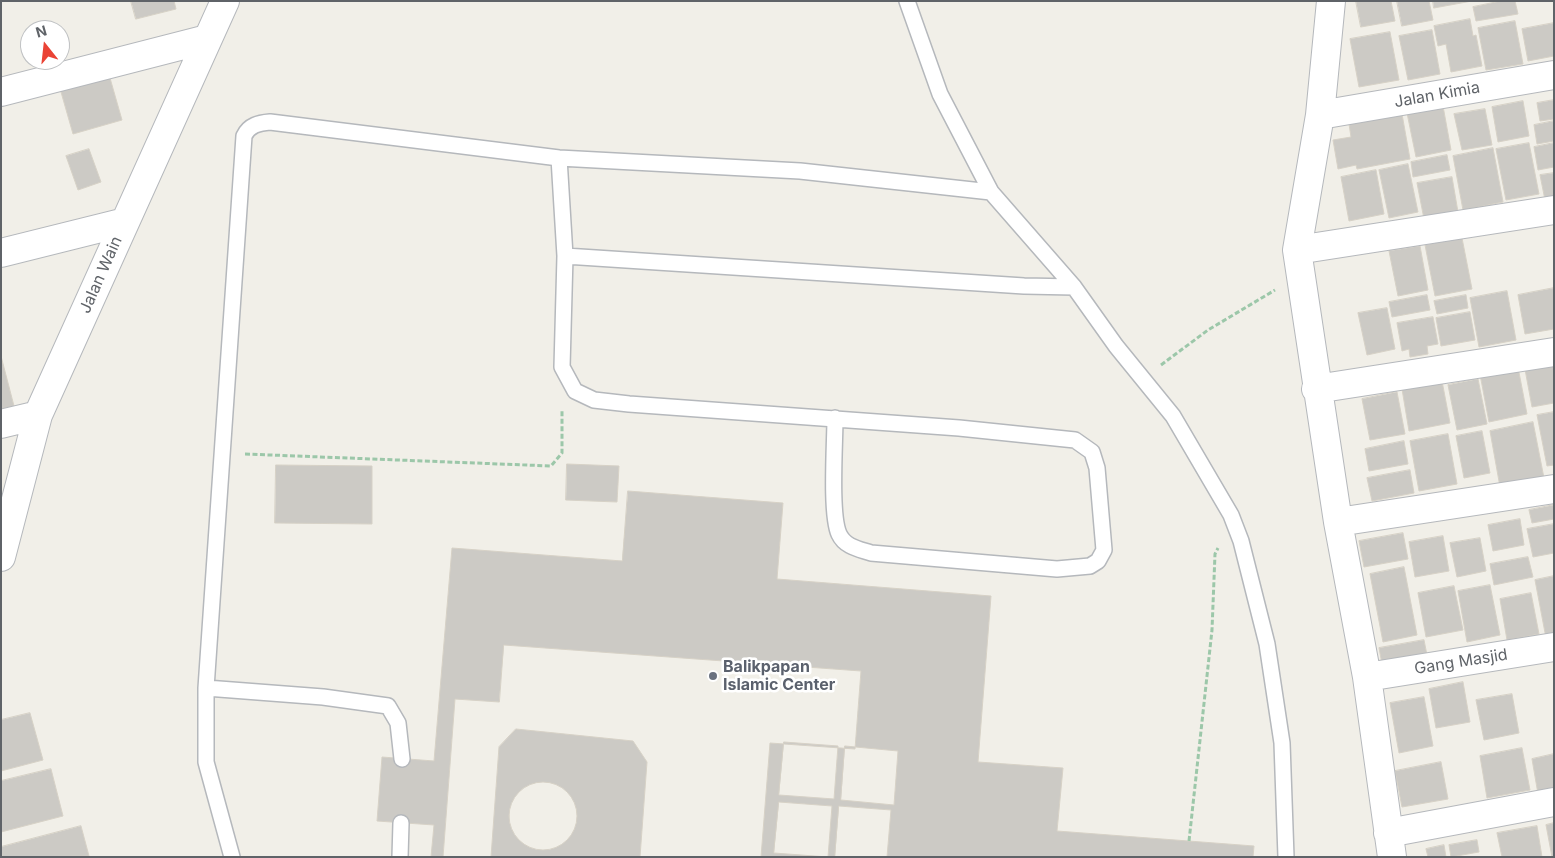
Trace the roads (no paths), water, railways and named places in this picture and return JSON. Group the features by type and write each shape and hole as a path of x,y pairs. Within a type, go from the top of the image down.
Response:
{"street":[{"name":"Jalan Wain","path":"1,557 38,415 225,1"},
{"path":"1331,1 1320,115 1297,250 1316,389 1338,522 1367,677 1390,845 1554,802"},
{"path":"1,92 207,39"},
{"name":"Jalan Kimia","path":"1320,115 1554,75"},
{"path":"1297,250 1554,210"},
{"path":"1,253 125,222"},
{"path":"1316,389 1554,352"},
{"path":"1,424 38,415"},
{"path":"1338,522 1554,489"},
{"name":"Gang Masjid","path":"1367,677 1554,648"}],"lane":[{"path":"907,1 940,94 991,192 1074,287 1173,416 1231,515 1241,541 1267,644 1282,743 1286,857"},
{"path":"232,857 206,762 206,688 243,146 246,131 254,125 270,122 559,158 800,171 991,192"},
{"path":"559,158 565,256 562,367 575,391 594,400 835,418 1019,433 1075,440 1092,452 1097,468 1104,550 1098,561 1090,566 1057,568 871,553 849,546 839,535 835,518 835,418"},
{"path":"565,256 1024,286 1074,287"},
{"path":"206,688 324,696 388,706 398,723 402,758"},
{"path":"400,857 401,823"}],"place":[{"name":"Balikpapan Islamic Center","path":"713,676"}]}
